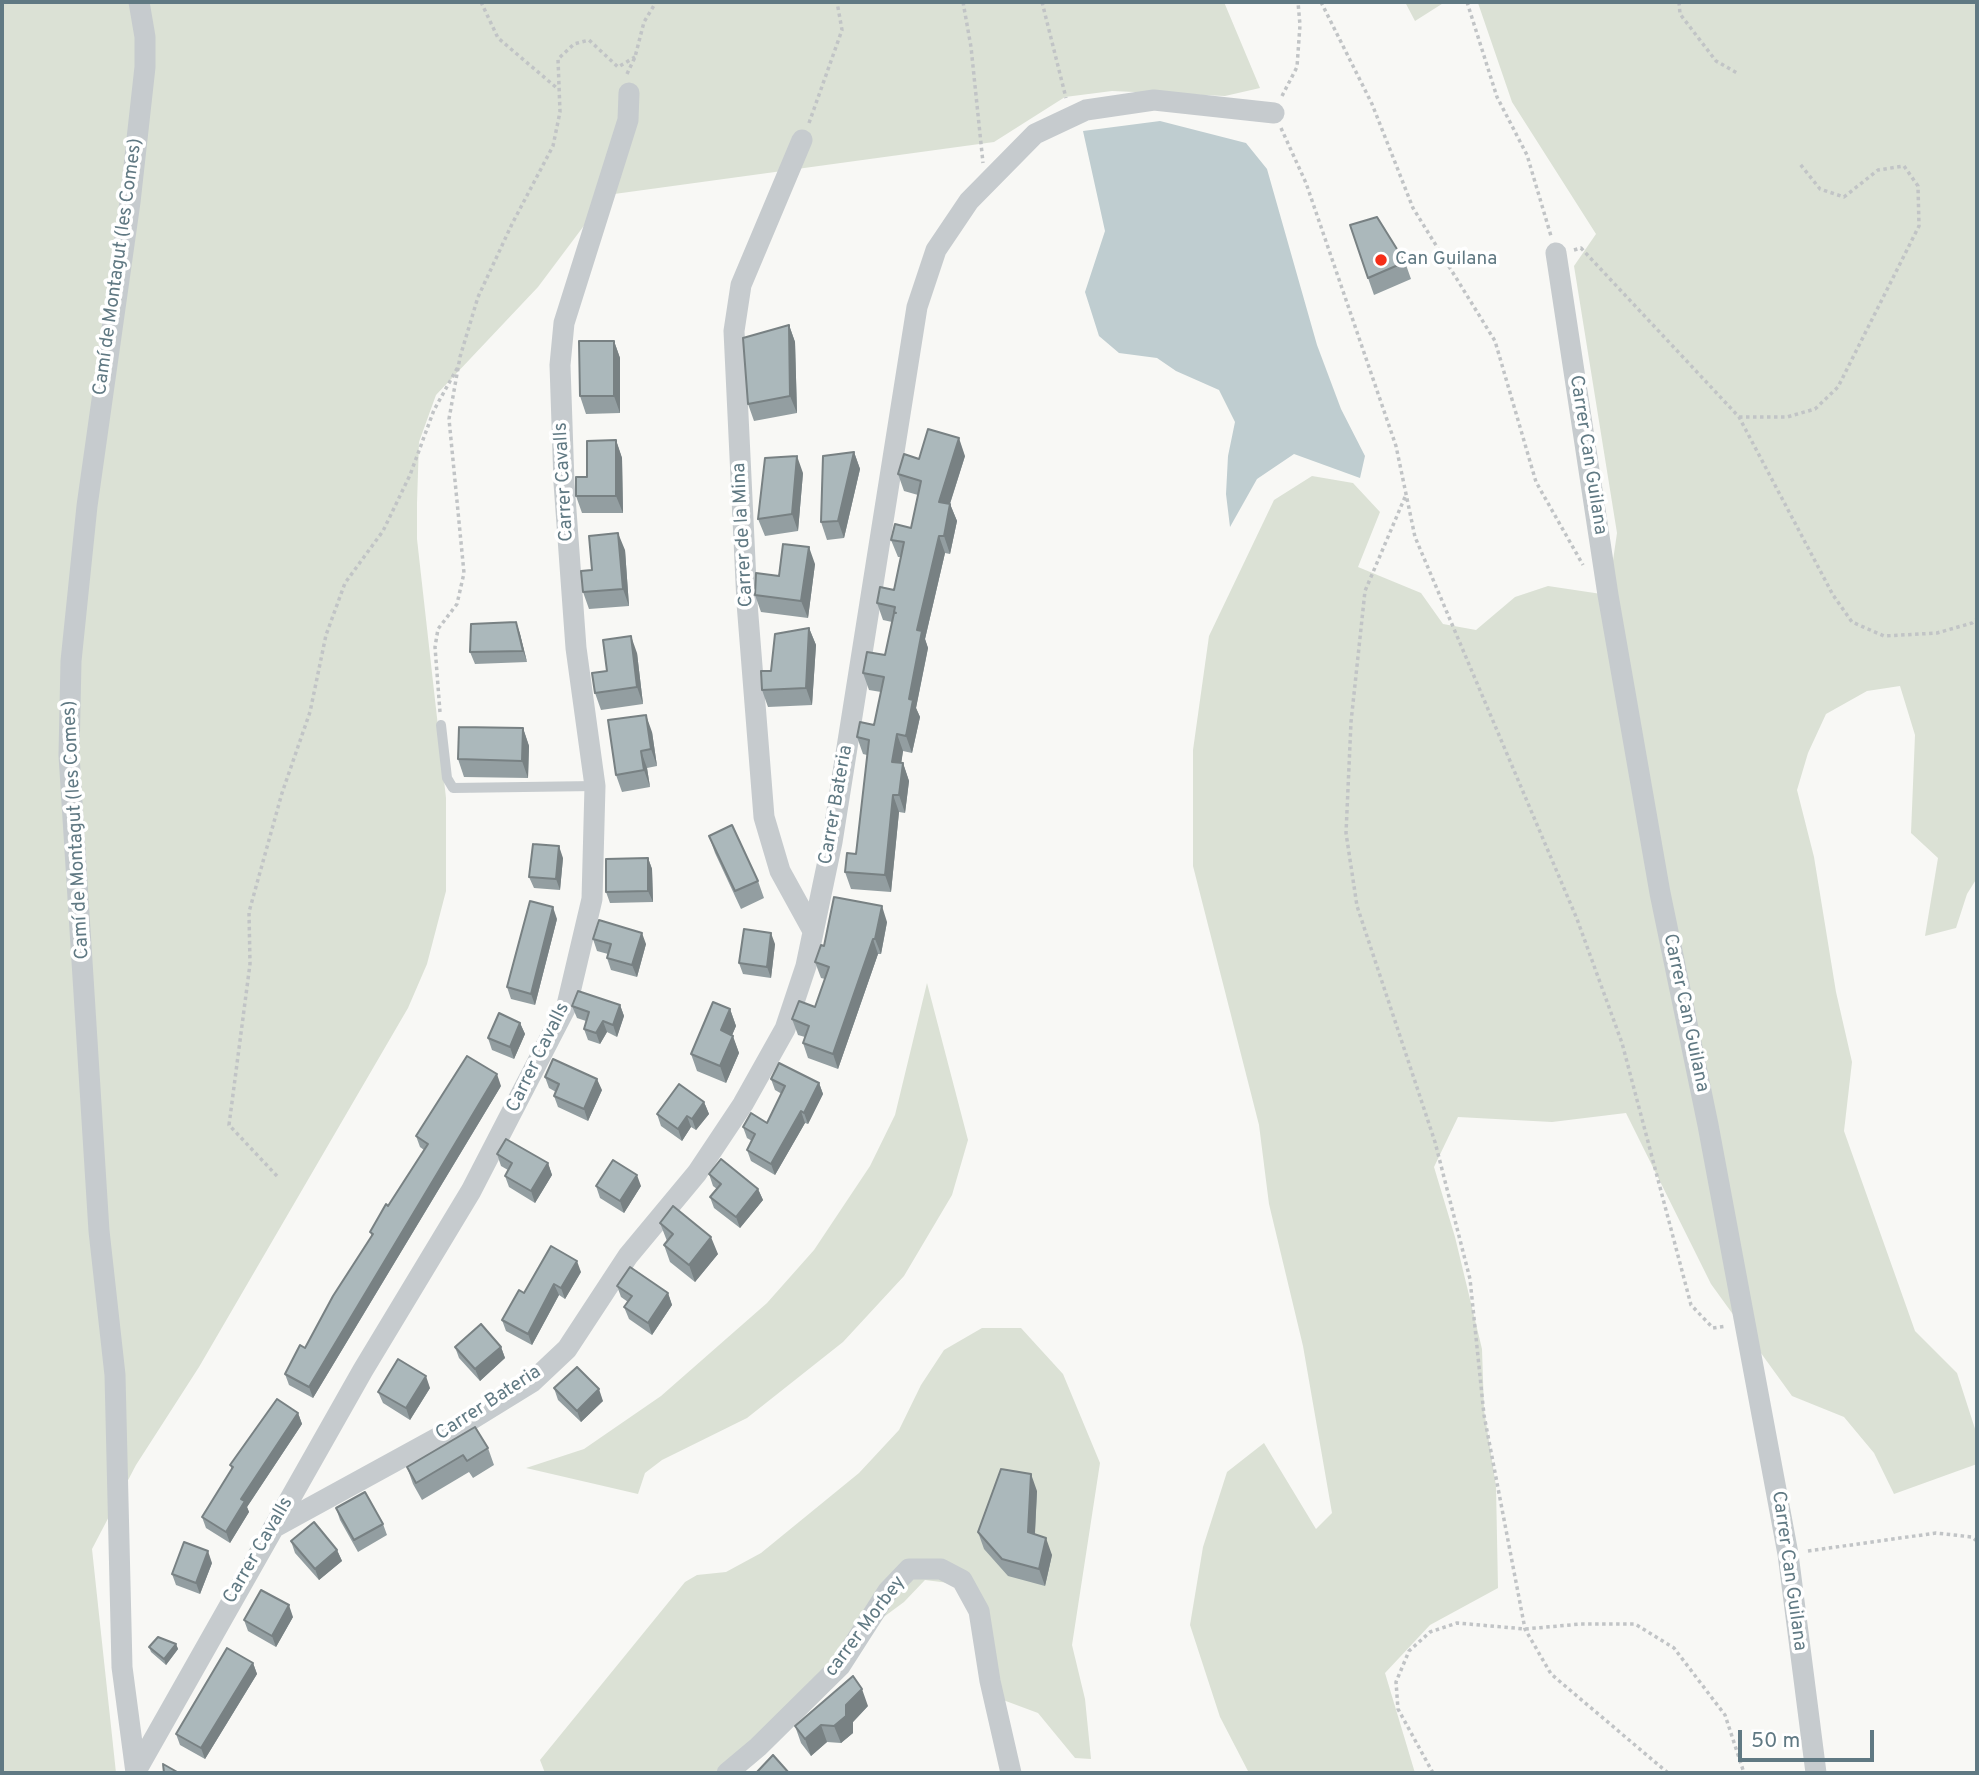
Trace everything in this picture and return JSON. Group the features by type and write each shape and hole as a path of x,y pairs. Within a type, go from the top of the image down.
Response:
{"street":[{"name":"Camí de Montagut (les Comes)","path":"136,1772 122,1667 115,1375 99,1231 69,755 71,661 87,506 130,202 145,67 145,37 139,2"},
{"name":"Carrer Cavalls","path":"136,1772 273,1528 471,1191 567,1005 592,899 595,786 576,648 564,483 560,365 564,323 628,120 629,93"},
{"name":"Carrer Bateria","path":"273,1528 472,1419 532,1381 567,1349 628,1256 697,1173 743,1104 785,1029 806,966 834,828 917,307 936,250 969,201 1035,134 1086,110 1154,100 1274,113"},
{"name":"Carrer de la Mina","path":"802,140 741,285 734,331 747,603 764,817 780,871 813,931"},
{"name":"Carrer Can Guilana","path":"1556,253 1608,595 1660,893 1746,1322 1788,1554 1816,1773"},
{"name":"carrer Morbey","path":"727,1773 758,1747 840,1666 888,1591 909,1569 941,1569 962,1580 979,1611 990,1681 1011,1773"}],"lane":[{"path":"441,725 447,778 453,788 595,786"}],"path":[{"path":"481,2 498,37 558,89"},
{"path":"629,93 627,72 635,57 643,22 656,2"},
{"path":"802,140 842,30 837,2"},
{"path":"963,2 971,47 981,160 992,178"},
{"path":"1042,2 1071,117"},
{"path":"1298,2 1300,25 1297,67 1274,113 1306,183 1396,446 1415,537 1462,654 1577,919 1622,1043 1691,1305 1713,1328 1746,1322"},
{"path":"1321,2 1372,104 1413,208 1494,341 1536,482 1597,589 1608,595"},
{"path":"1467,2 1497,97 1527,155 1556,253 1581,248 1740,417 1833,595 1852,622 1884,636 1937,633 1972,623 1977,618"},
{"path":"1679,2 1680,14 1716,61 1737,73"},
{"path":"441,725 435,648 438,629 457,604 464,573 449,419 459,365 478,297 553,146 561,112 558,58 574,44 589,40 618,67 635,57"},
{"path":"1740,417 1787,417 1815,409 1838,387 1919,226 1918,187 1904,166 1878,170 1844,197 1820,188 1800,164"},
{"path":"277,1176 229,1125 250,964 249,912 282,793 310,712 326,635 345,583 383,531 410,475 434,410 459,365"},
{"path":"1406,495 1365,591 1351,722 1346,833 1357,906 1435,1142 1470,1279 1484,1415 1525,1629 1551,1674 1668,1773"},
{"path":"1788,1554 1936,1533 1972,1537 1977,1541"},
{"path":"1433,1773 1398,1709 1396,1682 1409,1651 1430,1632 1457,1623 1525,1629 1581,1624 1635,1624 1674,1648 1725,1715 1744,1773"}],"shaded area":[{"path":"2,2 1224,2 1260,88 1225,96 1112,91 1065,97 994,142 607,195 538,287 436,395 419,442 417,539 446,798 446,891 427,964 408,1008 199,1367 136,1465 92,1549 116,1773 2,1773"},
{"path":"1405,2 1445,2 1415,21"},
{"path":"1468,2 1977,2 1977,878 1967,894 1956,928 1925,936 1938,858 1911,833 1915,735 1900,686 1867,691 1826,714 1808,753 1797,790 1814,857 1836,992 1852,1062 1844,1131 1915,1331 1957,1373 1977,1435 1977,1464 1894,1494 1874,1453 1844,1417 1792,1396 1711,1284 1626,1113 1552,1122 1458,1117 1434,1167 1455,1237 1482,1349 1484,1410 1496,1486 1498,1588 1430,1625 1385,1673 1415,1773 1249,1773 1220,1717 1190,1625 1203,1547 1227,1472 1264,1443 1316,1529 1332,1513 1303,1346 1269,1204 1259,1125 1193,866 1193,750 1209,636 1274,500 1312,476 1353,483 1380,512 1358,567 1421,593 1443,624 1476,630 1515,597 1548,586 1608,595 1617,533 1574,266 1596,234 1512,102 1478,3"},
{"path":"1160,121 1246,143 1267,169 1317,345 1341,409 1365,456 1360,478 1294,454 1257,479 1230,527 1226,494 1228,456 1235,422 1219,390 1176,371 1157,358 1119,353 1099,336 1085,292 1105,231 1083,131"},
{"path":"927,983 968,1140 952,1195 904,1276 843,1342 747,1418 662,1460 645,1473 638,1494 526,1468 584,1449 661,1396 767,1303 814,1250 870,1166 895,1115"},
{"path":"982,1328 1021,1328 1063,1374 1100,1463 1072,1645 1085,1699 1091,1759 1075,1758 1038,1713 995,1697 978,1612 957,1584 925,1580 904,1602 858,1636 760,1738 715,1773 545,1773 540,1760 685,1582 697,1575 726,1572 761,1553 859,1473 899,1430 921,1385 944,1350"}],"building":[{"name":"Can Guilana","path":"1377,217 1405,262 1368,278 1350,225"},
{"path":"789,325 790,396 748,404 743,338"},
{"path":"579,341 614,341 614,396 580,396"},
{"path":"928,429 959,438 939,502 950,504 944,536 939,536 917,630 922,631 909,699 913,700 906,736 897,734 892,762 903,763 899,795 893,795 885,875 845,872 847,853 856,854 869,740 857,737 860,722 874,725 884,677 863,673 867,652 885,655 896,613 895,607 877,603 880,587 894,590 904,542 891,540 895,524 911,528 921,481 898,474 904,454 919,459"},
{"path":"616,440 616,496 576,496 576,477 587,477 587,441"},
{"path":"854,452 838,521 821,522 823,456"},
{"path":"797,456 792,514 758,519 765,458"},
{"path":"618,533 623,589 583,592 581,571 592,570 589,536"},
{"path":"783,544 809,547 801,601 755,595 756,573 779,576"},
{"path":"516,622 523,651 470,652 471,624"},
{"path":"809,628 806,688 762,690 761,671 771,671 775,634"},
{"path":"631,636 637,687 595,693 592,673 607,671 603,640"},
{"path":"646,715 651,749 641,751 644,770 616,775 608,720"},
{"path":"459,727 523,728 522,761 458,759"},
{"path":"732,825 758,881 735,891 709,836"},
{"path":"533,844 559,846 556,879 529,877"},
{"path":"648,858 648,891 606,892 606,859"},
{"path":"834,897 882,906 875,939 833,1054 803,1043 809,1026 792,1019 799,1001 815,1007 829,967 815,962 821,945 824,946"},
{"path":"530,901 553,907 531,994 507,987"},
{"path":"599,920 642,933 632,965 607,958 611,944 593,939"},
{"path":"744,929 771,933 767,967 739,963"},
{"path":"578,991 620,1005 613,1025 603,1021 596,1033 584,1029 589,1012 572,1006"},
{"path":"713,1002 730,1009 721,1030 733,1036 720,1066 691,1054"},
{"path":"499,1013 520,1023 510,1047 488,1038"},
{"path":"467,1056 497,1074 309,1387 285,1374 300,1345 305,1348 333,1296 373,1234 370,1232 386,1204 388,1206 428,1144 416,1136"},
{"path":"553,1059 597,1079 584,1109 554,1096 559,1084 545,1077"},
{"path":"779,1063 819,1083 804,1113 801,1111 771,1164 747,1150 755,1134 743,1127 751,1113 767,1123 785,1086 771,1079"},
{"path":"679,1084 704,1102 692,1119 687,1116 678,1129 657,1114"},
{"path":"506,1139 548,1163 531,1191 505,1176 512,1163 497,1154"},
{"path":"721,1159 758,1189 736,1217 710,1197 721,1184 709,1174"},
{"path":"613,1160 637,1175 620,1201 596,1186"},
{"path":"673,1206 711,1237 689,1265 664,1245 673,1234 660,1223"},
{"path":"551,1246 577,1261 561,1288 554,1284 528,1334 502,1320 519,1290 524,1293"},
{"path":"630,1267 668,1293 648,1323 624,1307 632,1296 617,1286"},
{"path":"481,1324 501,1347 475,1369 455,1347"},
{"path":"398,1359 426,1376 406,1408 378,1392"},
{"path":"577,1367 599,1389 577,1411 554,1388"},
{"path":"277,1399 298,1413 241,1499 245,1501 226,1532 202,1517 233,1467 230,1465"},
{"path":"475,1427 488,1448 467,1461 463,1455 416,1483 407,1467"},
{"path":"1001,1469 1031,1474 1028,1532 1046,1538 1039,1569 1002,1559 978,1532"},
{"path":"365,1492 383,1524 354,1540 336,1508"},
{"path":"314,1522 337,1550 315,1569 291,1541"},
{"path":"184,1542 208,1551 196,1583 172,1574"},
{"path":"261,1590 289,1605 272,1636 244,1620"},
{"path":"158,1637 176,1644 164,1659 149,1647"},
{"path":"227,1648 253,1663 201,1748 176,1734"},
{"path":"853,1676 862,1689 846,1705 846,1716 834,1726 821,1725 805,1739 795,1726"},
{"path":"773,1755 789,1773 756,1773"},
{"path":"163,1764 179,1773 164,1773"}],"place":[{"name":"Can Guilana","path":"1381,260"}]}
